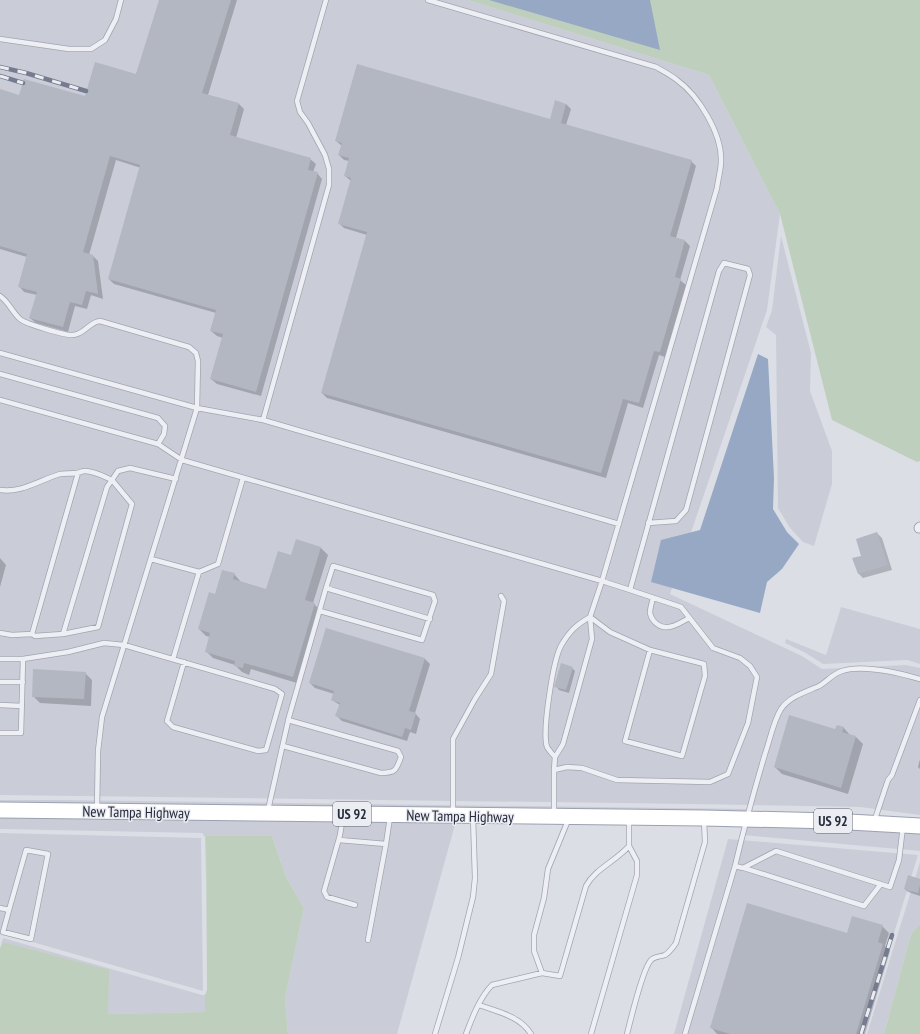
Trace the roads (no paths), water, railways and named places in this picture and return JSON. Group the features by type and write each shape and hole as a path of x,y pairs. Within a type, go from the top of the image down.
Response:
{"main road":[{"name":"New Tampa Highway","path":"0,810 704,818 873,823 920,826"}],"lane":[{"path":"0,39 69,49 91,49 105,40 116,19 121,0"},
{"path":"263,420 329,185 329,169 325,155 308,123 300,112 297,100 326,0"},
{"path":"428,0 656,67 678,80 700,103 711,122 719,142 721,161 717,188 619,524 590,617 592,638 563,744 555,757 554,816"},
{"path":"630,590 648,523 718,271 724,263 748,269 750,276 686,510 676,521 648,523"},
{"path":"0,296 22,321 65,335 74,335 95,322 100,321 189,347 196,353 198,361 197,408 106,701 100,728 98,751 97,812"},
{"path":"0,353 197,408 263,420 619,524"},
{"path":"0,374 158,418 165,426 164,434 158,444"},
{"path":"0,400 158,444 182,460 602,581 681,607 713,648 740,658 750,666 757,677 748,723 728,774 710,782 618,780 582,768 567,767 554,770"},
{"path":"63,634 107,487 118,471 130,468 176,479"},
{"path":"0,490 7,491 32,486 60,474 78,473 84,471 94,472 112,480 132,504 98,627 63,634 36,636 32,634 12,635 0,633"},
{"path":"32,634 78,473"},
{"path":"151,558 199,572 218,564 243,478"},
{"path":"267,813 288,720 333,566 432,595 435,601 422,640 320,611"},
{"path":"173,659 199,572"},
{"path":"326,588 430,619"},
{"path":"453,816 453,740 491,674 504,600 500,596"},
{"path":"653,598 650,613 652,618 659,626 671,627 689,618"},
{"path":"590,617 610,632 650,650 704,664 706,676 682,756 625,741 650,650"},
{"path":"555,757 547,746 546,725 551,680 561,646 576,625 590,617"},
{"path":"0,659 23,660 68,652 104,643 124,644 275,689 282,694 266,750 258,752 173,727 167,721 184,662"},
{"path":"0,733 21,733 23,660"},
{"path":"685,1034 735,866 746,819 780,710 791,700 820,686 830,677 842,671 856,669 878,670 920,679"},
{"path":"0,682 23,682"},
{"path":"873,823 888,780 892,775 920,700"},
{"path":"0,705 22,706"},
{"path":"283,746 381,773 390,773 397,769 401,757 398,751 288,720"},
{"path":"343,814 339,840 324,891 327,897 355,905"},
{"path":"368,940 391,815"},
{"path":"435,1034 464,937 473,897 475,878 473,816"},
{"path":"542,973 534,951 534,935 544,898 548,869 569,817"},
{"path":"590,1034 637,874 637,861 629,846 629,818"},
{"path":"627,1034 648,964 652,959 666,954 676,943 705,842 704,818"},
{"path":"743,868 776,851 890,887 898,860 903,825"},
{"path":"339,840 386,844"},
{"path":"466,1034 479,1005 492,985 542,973 560,976 586,886 594,876 623,853 629,846"},
{"path":"26,850 48,854 31,939 3,932 9,910 26,850"},
{"path":"735,866 864,906 881,884"},
{"path":"0,908 9,910"},
{"path":"479,1005 517,1020 525,1025 531,1034"}],"water":[{"path":"489,0 650,0 660,50"},
{"path":"758,354 768,359 774,478 773,509 787,532 799,544 782,569 767,582 760,613 651,582 661,540 700,530"}],"railway":[{"path":"0,67 26,73 86,91"},
{"path":"0,76 23,83"},
{"path":"861,1034 892,935"}]}
